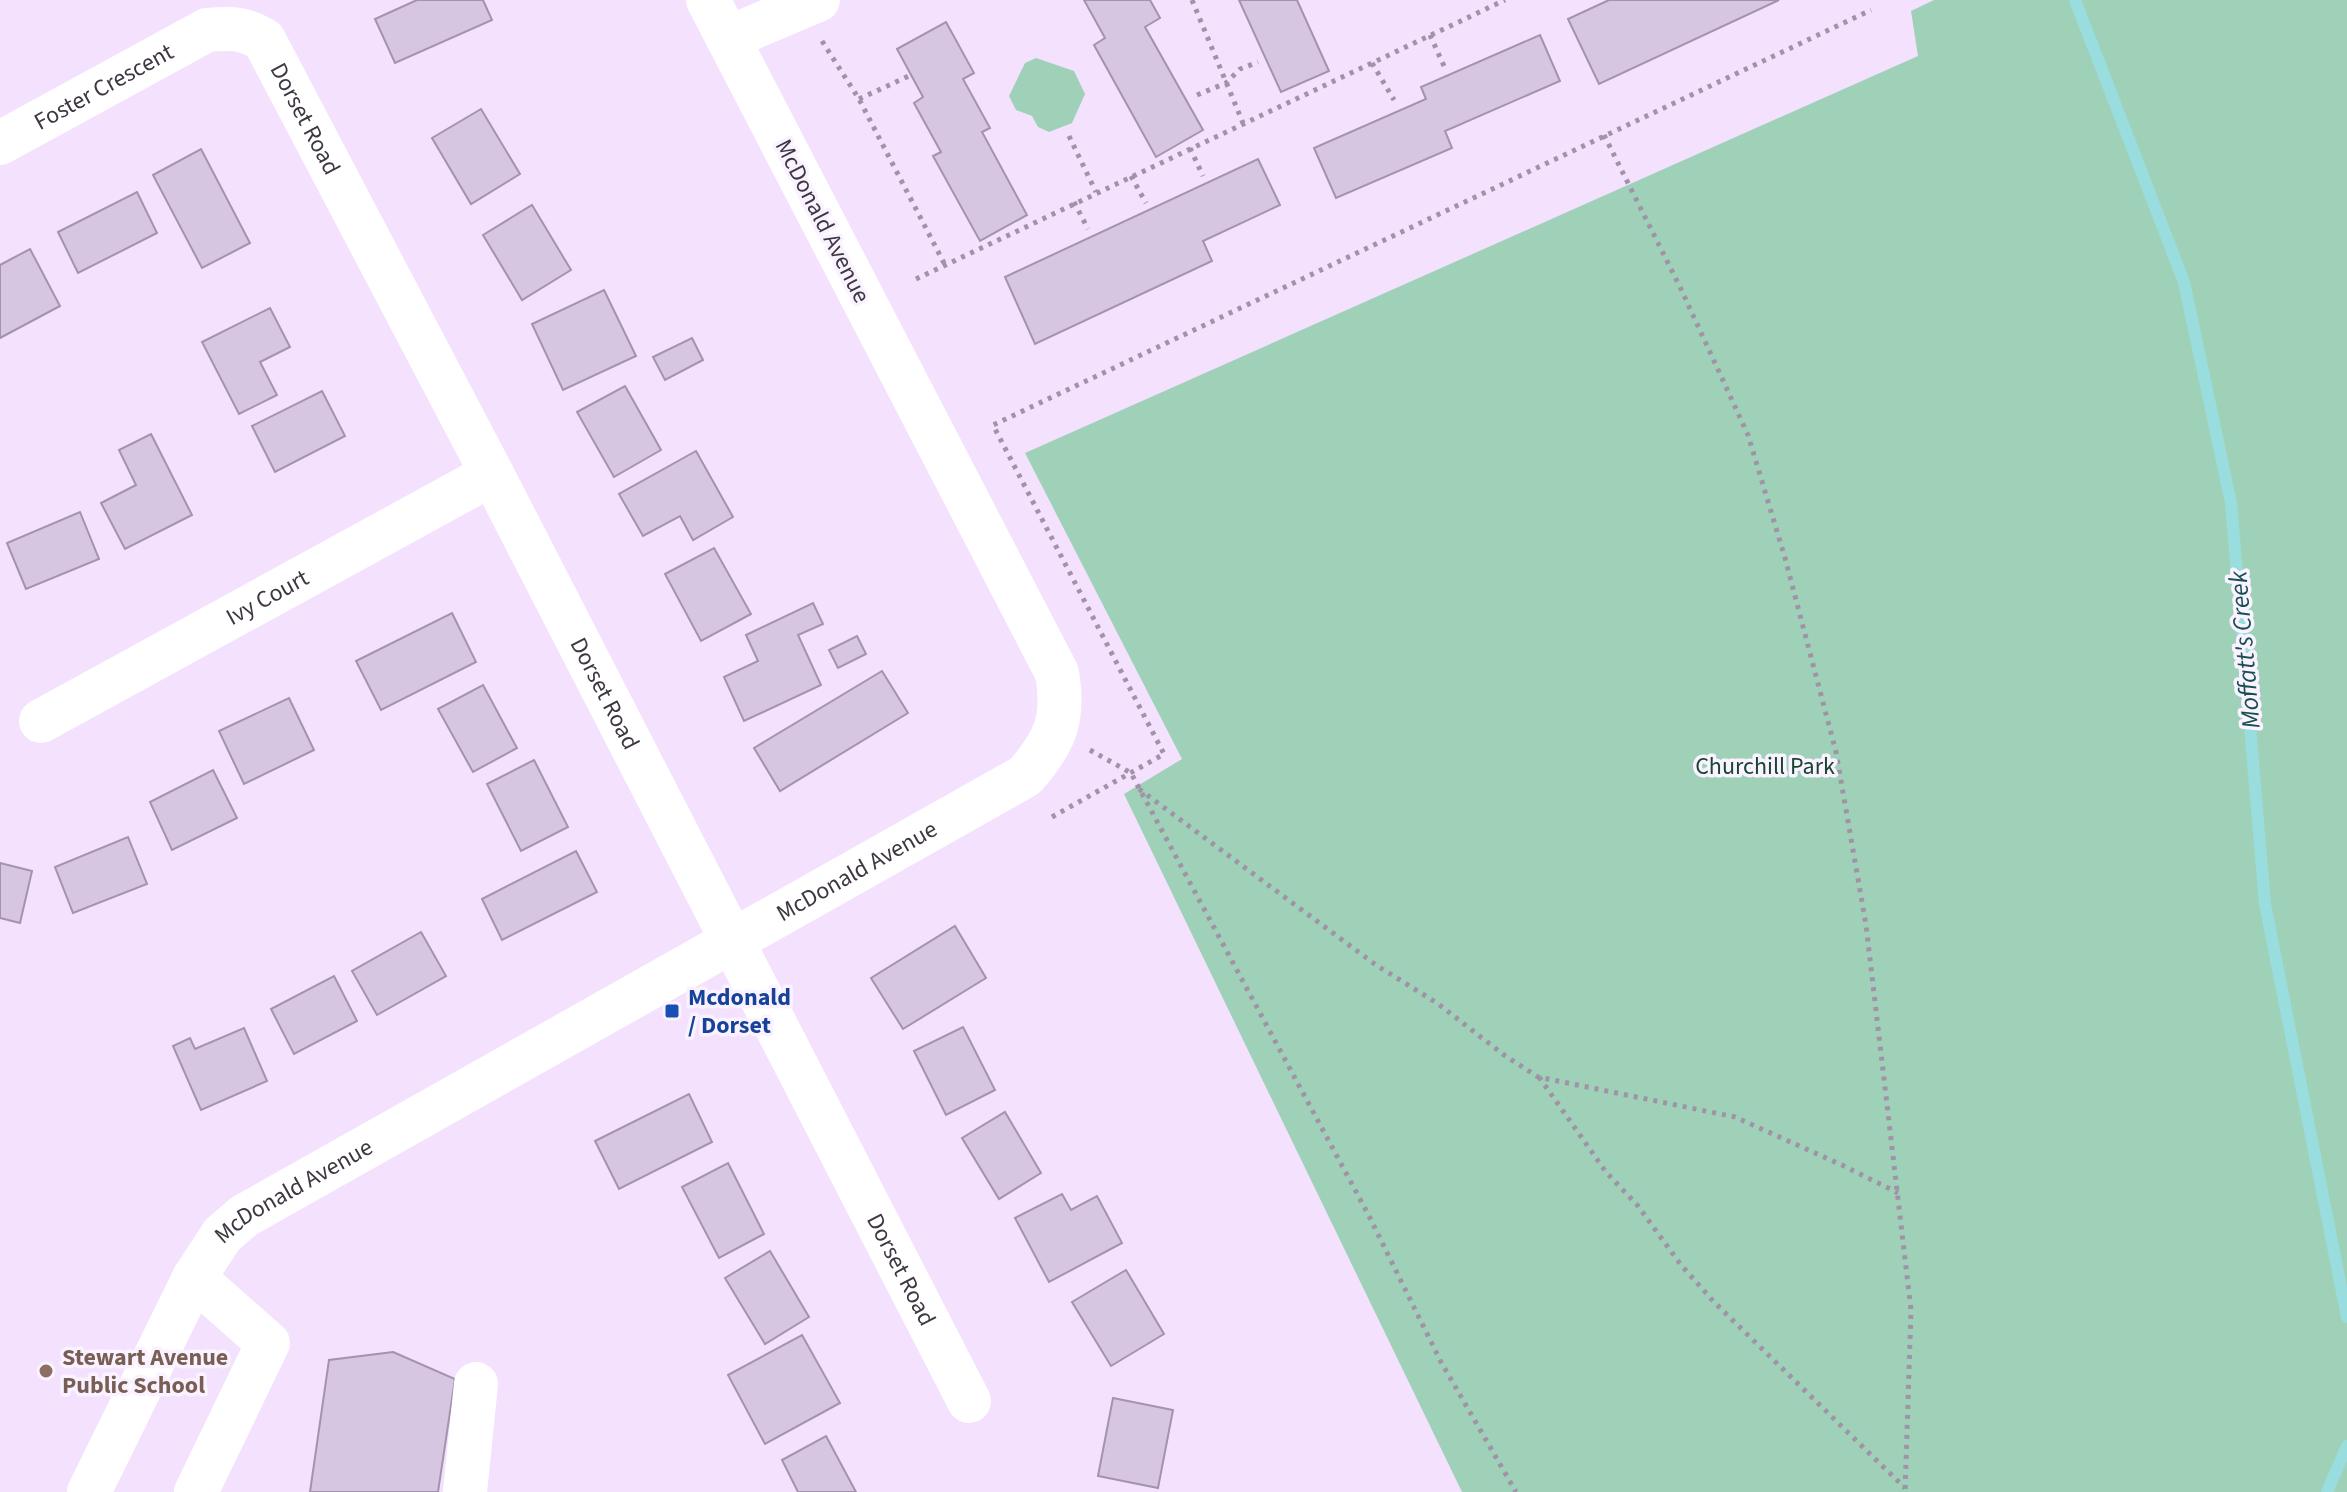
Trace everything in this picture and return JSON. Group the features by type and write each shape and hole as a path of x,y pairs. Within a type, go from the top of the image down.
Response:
{"street":[{"name":"McDonald Avenue","path":"89,1492 194,1278 222,1235 244,1216 1025,776 1047,749 1055,733 1060,694 1057,673 708,0"},
{"path":"728,38 809,3"},
{"name":"Dorset Road","path":"207,30 238,29 264,40 492,474 730,942 969,1401"},
{"name":"Foster Crescent","path":"0,143 207,30"},
{"name":"Ivy Court","path":"41,721 492,474"},
{"path":"194,1278 268,1343 196,1492"},
{"path":"465,1492 476,1384"}],"path":[{"path":"1192,0 1243,123"},
{"path":"916,279 1505,0"},
{"path":"809,3 945,265"},
{"path":"1052,817 1164,754 993,425 1871,10"},
{"path":"1430,35 1444,66"},
{"path":"1197,95 1226,83 1240,69 1258,62"},
{"path":"1372,63 1394,100"},
{"path":"859,99 911,75"},
{"path":"1604,135 1681,289 1748,435 1785,558 1836,752 1866,925 1911,1310 1905,1490"},
{"path":"1069,136 1096,192"},
{"path":"1190,148 1203,176"},
{"path":"1131,176 1146,203"},
{"path":"1074,202 1088,229"},
{"path":"1089,750 1131,773 1297,1080 1441,1362 1516,1492"},
{"path":"1139,789 1376,965 1437,1003 1538,1077 1735,1117 1898,1193"},
{"path":"1538,1077 1606,1172 1638,1206 1681,1265 1714,1302 1905,1490"}],"green space":[{"name":"Churchill Park","path":"1934,0 2347,0 2347,1492 1462,1492 1124,794 1182,759 1025,453 1918,56 1911,11"},
{"path":"1036,58 1074,71 1085,94 1072,123 1049,132 1038,127 1032,116 1016,110 1009,96 1025,63"}],"building":[{"path":"417,0 483,0 492,20 395,63 375,19"},
{"path":"1084,0 1150,0 1160,18 1145,27 1203,130 1156,157 1094,45 1105,38"},
{"path":"1239,0 1297,0 1329,71 1281,92"},
{"path":"1609,0 1779,0 1599,84 1568,19"},
{"path":"946,22 974,73 963,79 990,128 982,132 1027,215 980,241 933,156 941,152 914,103 923,97 897,49"},
{"path":"1540,35 1560,81 1445,131 1452,148 1336,198 1314,148 1426,99 1421,87"},
{"path":"481,109 520,174 471,204 432,138"},
{"path":"201,149 250,243 202,268 153,175"},
{"path":"1258,159 1280,205 1203,241 1212,261 1035,344 1005,277"},
{"path":"137,192 157,233 78,273 58,232"},
{"path":"532,205 571,270 522,300 483,235"},
{"path":"30,249 60,306 0,338 0,265"},
{"path":"604,290 636,356 563,390 532,324"},
{"path":"270,308 290,347 260,362 277,395 239,414 202,342"},
{"path":"692,338 703,360 665,380 653,357"},
{"path":"625,386 661,450 614,477 577,412"},
{"path":"322,391 345,436 275,472 252,426"},
{"path":"151,434 192,515 125,549 101,503 136,485 119,450"},
{"path":"696,451 733,517 693,540 680,516 643,536 619,494"},
{"path":"80,512 99,559 26,589 7,543"},
{"path":"714,548 751,614 701,641 665,574"},
{"path":"813,603 823,624 798,635 821,685 744,721 724,677 758,661 746,635"},
{"path":"452,613 476,662 381,710 356,661"},
{"path":"857,636 866,654 838,668 829,650"},
{"path":"882,671 908,713 780,791 754,748"},
{"path":"483,685 517,748 473,772 438,709"},
{"path":"289,698 314,750 244,784 219,731"},
{"path":"534,760 568,827 521,851 487,784"},
{"path":"213,770 237,818 172,850 150,802"},
{"path":"128,837 147,884 73,913 55,867"},
{"path":"576,851 597,892 502,940 482,899"},
{"path":"0,863 32,871 20,923 0,918"},
{"path":"955,926 986,978 903,1029 871,978"},
{"path":"421,932 446,976 377,1015 352,971"},
{"path":"334,976 357,1021 294,1054 271,1009"},
{"path":"963,1027 995,1090 946,1115 914,1051"},
{"path":"244,1028 267,1081 201,1110 173,1046 190,1038 195,1049"},
{"path":"689,1094 712,1142 619,1189 595,1141"},
{"path":"1005,1112 1041,1173 999,1199 962,1138"},
{"path":"728,1163 764,1234 719,1258 682,1187"},
{"path":"1062,1194 1071,1210 1097,1196 1122,1243 1049,1282 1015,1218"},
{"path":"770,1251 809,1317 765,1344 725,1278"},
{"path":"1126,1270 1164,1334 1111,1366 1072,1302"},
{"path":"802,1335 840,1403 765,1444 728,1375"},
{"path":"393,1352 455,1379 438,1492 310,1492 329,1360"},
{"path":"1113,1398 1173,1410 1158,1488 1098,1476"},
{"path":"826,1436 856,1492 798,1492 782,1460"}],"waterway":[{"name":"Moffatt's Creek","path":"2075,0 2184,282 2231,503 2265,904 2347,1317"},
{"name":"Moffatt's Creek","path":"2327,1492 2347,1446"}],"place":[{"name":"Mcdonald / Dorset","path":"672,1011"},
{"name":"Stewart Avenue Public School","path":"46,1371"}]}
